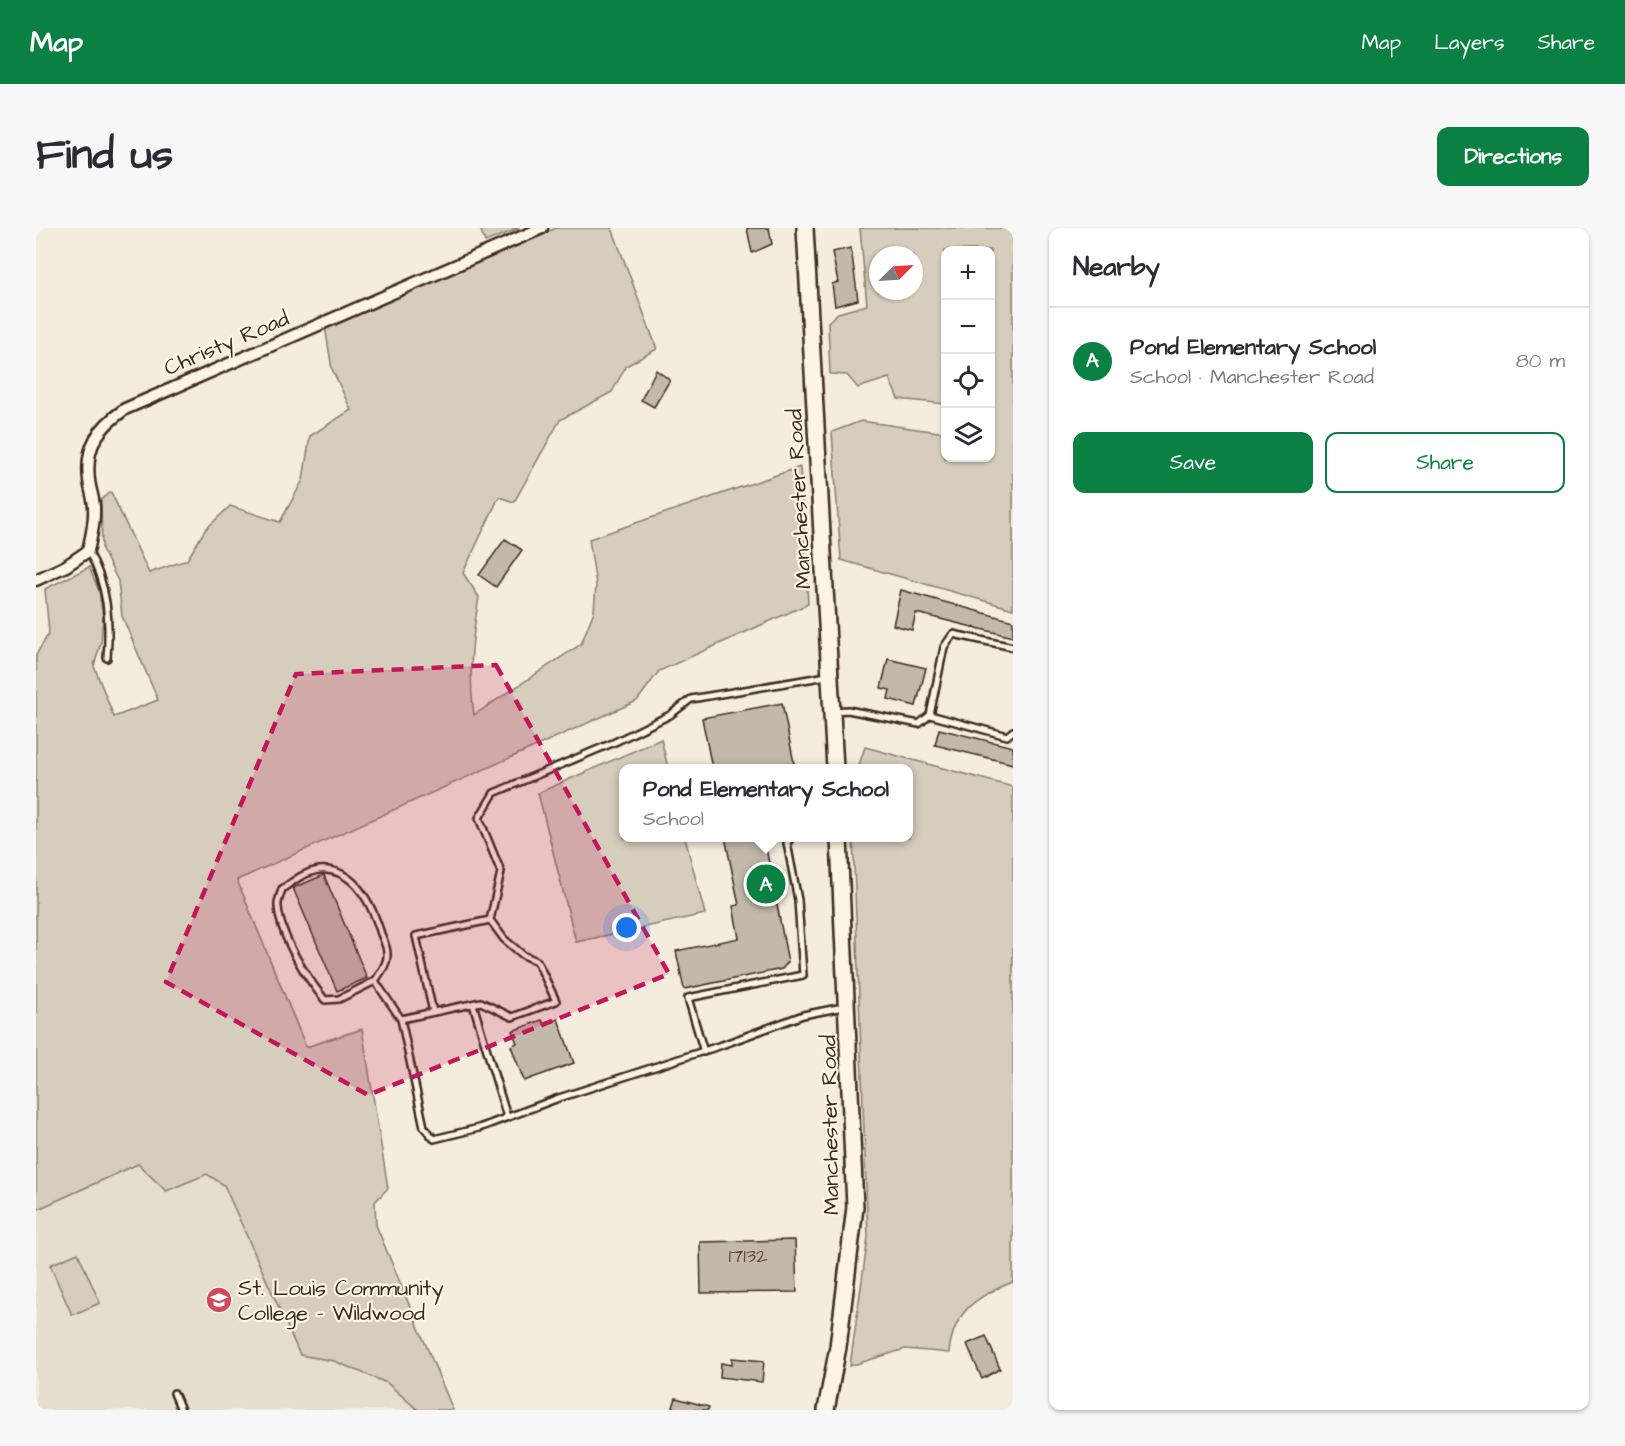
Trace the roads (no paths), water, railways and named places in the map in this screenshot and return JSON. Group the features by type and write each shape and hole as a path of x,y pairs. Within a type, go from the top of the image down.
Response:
{"street":[{"name":"Christy Road","path":"88,551 93,530 94,507 89,478 90,455 95,436 106,422 125,409 542,228"},
{"name":"Manchester Road","path":"805,228 835,764"},
{"path":"36,580 66,566 88,551"},
{"name":"Manchester Road","path":"826,1410 838,1347 855,1207 839,842"}],"lane":[{"path":"88,551 101,578 108,609 107,658"},
{"path":"832,711 848,710 919,724 930,715 944,647 953,634 1013,647"},
{"path":"401,1019 481,1002 512,1017 556,1001 537,961 523,954 504,939 490,920 501,872 479,818 494,794 624,738 670,715 691,699 830,676"},
{"path":"930,715 1007,736 1013,731"},
{"path":"704,1052 688,998 804,975 798,900 788,842"},
{"path":"321,870 340,872 359,887 377,922 388,953 386,962 375,981 339,999 325,1000 308,980 289,942 278,906 282,889 307,872 321,870"},
{"path":"433,1012 416,936 490,920"},
{"path":"375,981 401,1019 424,1127 434,1138 479,1128 704,1052 802,1015 848,1006"},
{"path":"473,1004 507,1117"},
{"path":"174,1394 181,1410"}],"place":[{"name":"Pond Elementary School","path":"766,884"},
{"name":"St. Louis Community College - Wildwood","path":"219,1300"}]}
